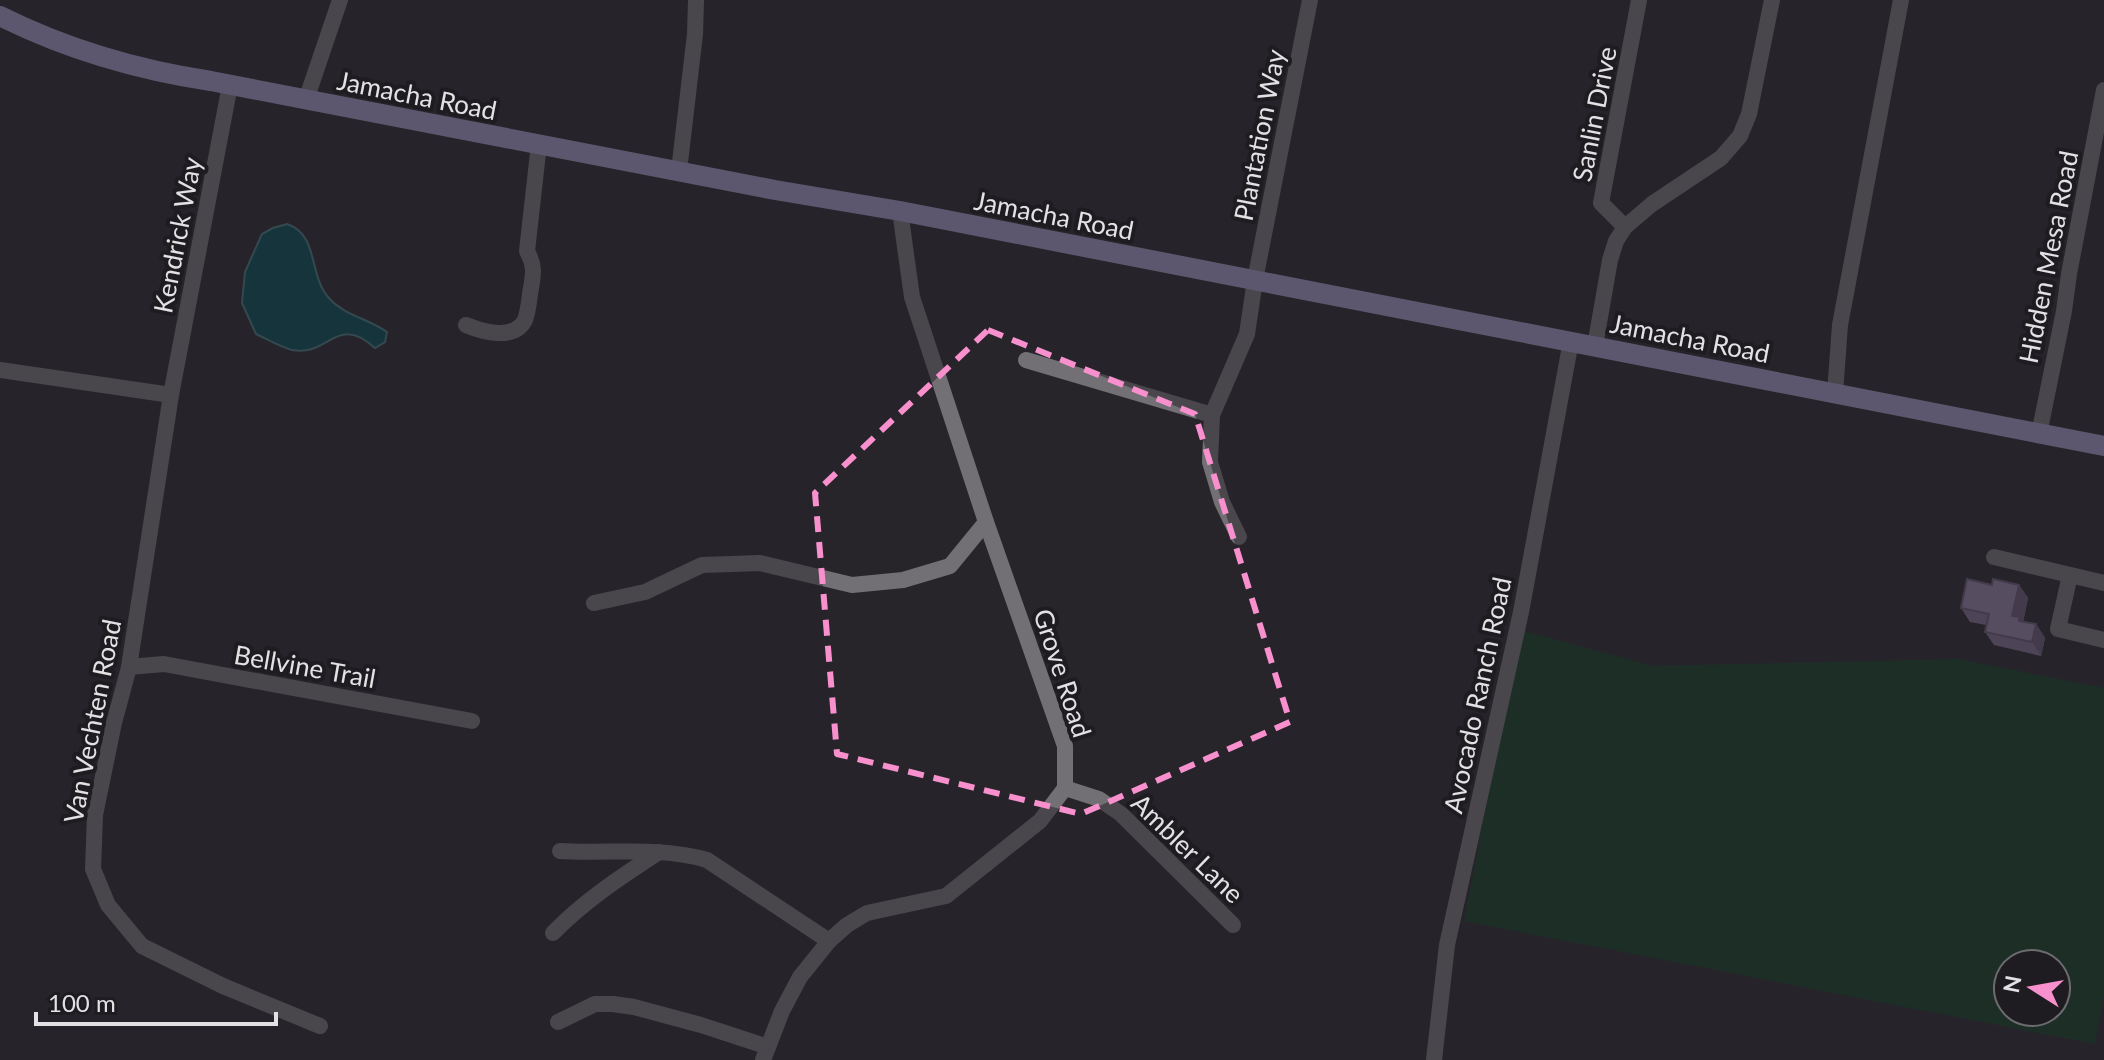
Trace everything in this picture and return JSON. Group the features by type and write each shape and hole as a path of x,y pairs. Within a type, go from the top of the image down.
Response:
{"main road":[{"name":"Jamacha Road","path":"0,16 32,32 130,66 168,75 900,211 2104,446"}],"street":[{"path":"306,100 340,0"},
{"path":"679,171 696,0"},
{"name":"Plantation Way","path":"1212,415 1247,334 1310,0"},
{"name":"Sanlin Drive","path":"1625,227 1601,203 1639,0"},
{"path":"1595,346 1610,260 1616,241 1625,227 1661,197 1721,158 1740,136 1749,114 1772,0"},
{"path":"1835,393 1840,325 1901,0"},
{"name":"Kendrick Way","path":"171,395 230,85"},
{"name":"Hidden Mesa Road","path":"2039,434 2104,90"},
{"path":"466,325 498,334 520,326 526,318 535,265 527,251 539,144"},
{"name":"Grove Road","path":"900,211 912,297 986,522 1065,746 1065,788"},
{"name":"Avocado Ranch Road","path":"1434,1060 1447,945 1521,612 1571,341"},
{"path":"1026,360 1212,415 1210,462 1222,502 1239,537"},
{"path":"0,370 171,395"},
{"name":"Van Vechten Road","path":"171,395 129,667 95,815 93,869 108,905 142,946 223,986 320,1026"},
{"path":"594,603 645,592 702,565 760,563 852,585 903,580 950,566 986,522"},
{"path":"1994,557 2104,583"},
{"path":"2070,575 2058,629 2104,640"},
{"name":"Bellvine Trail","path":"129,667 164,664 472,721"},
{"path":"558,1022 595,1004 634,1007 701,1025 766,1053 782,1011 800,977 829,941 847,925 867,913 946,896 1040,821 1065,788"},
{"name":"Ambler Lane","path":"1065,788 1099,799 1121,814 1233,925"},
{"path":"560,851 661,851 707,860 829,941"},
{"path":"553,933 601,892 661,851"}],"highlighted area":[{"path":"988,330 1195,414 1290,722 1081,814 837,754 815,493"}],"green space":[{"path":"1520,630 1653,666 1958,659 2104,688 2104,995 2095,1044 2013,1028 2072,1028 2072,948 1992,948 1992,1024 1464,921"}],"water":[{"path":"287,224 304,237 328,297 341,308 387,332 385,342 375,348 362,338 341,335 315,348 292,350 256,334 242,303 245,272 262,234"}],"building":[{"path":"1967,579 1992,585 1993,579 2019,585 2012,616 2019,617 2019,621 2036,624 2032,642 1985,632 1989,614 1961,608"}]}
